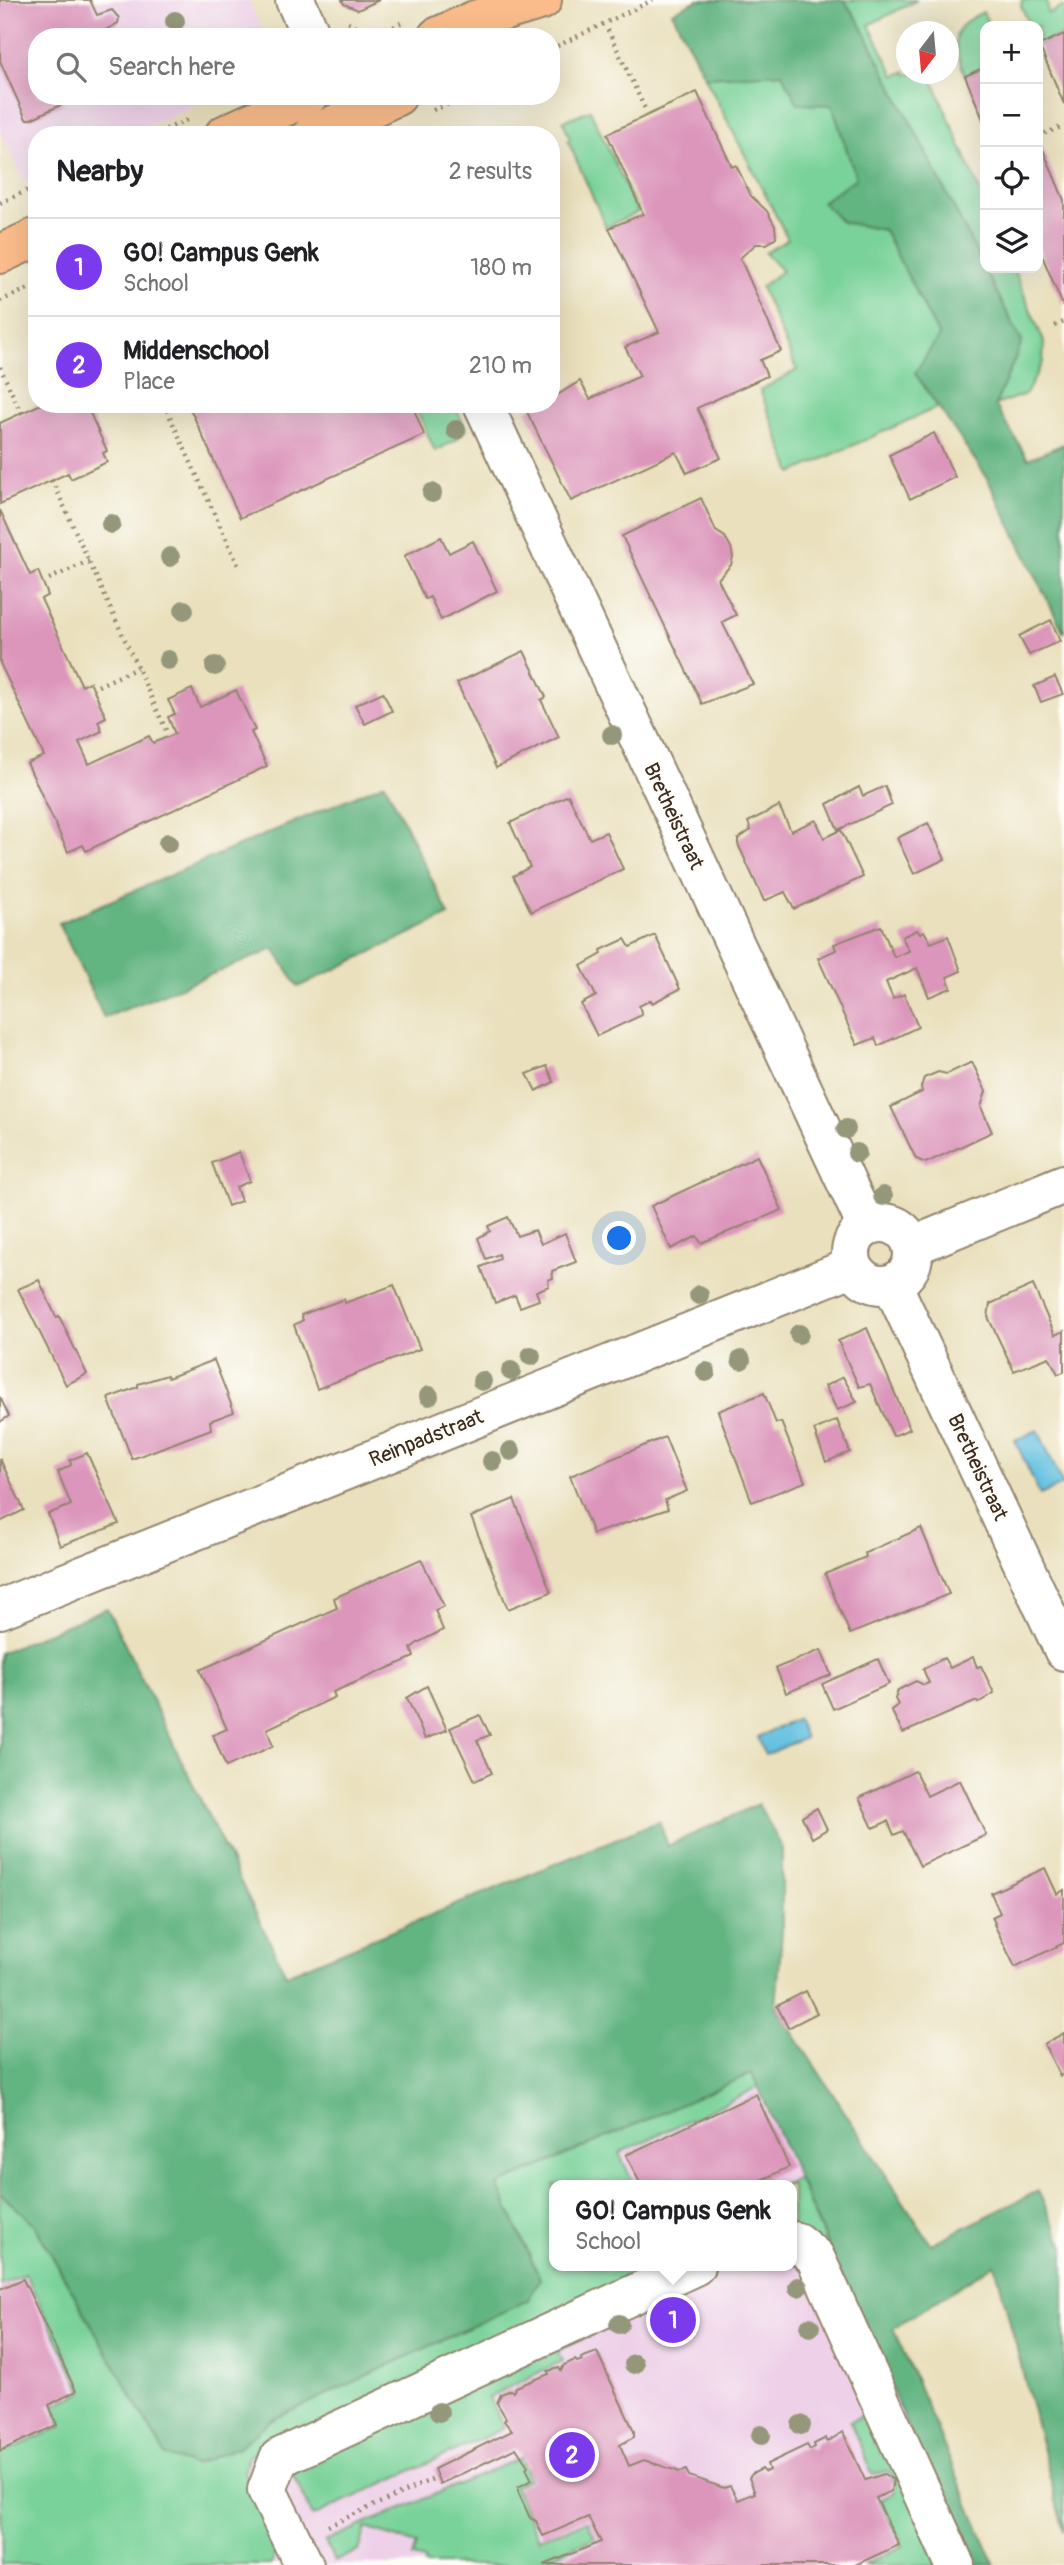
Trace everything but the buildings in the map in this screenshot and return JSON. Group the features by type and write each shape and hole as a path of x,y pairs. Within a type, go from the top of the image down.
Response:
{"main road":[{"path":"457,28 542,0"},
{"path":"520,28 553,0"},
{"path":"243,126 289,105"},
{"path":"330,126 375,105"}],"street":[{"path":"295,0 308,28"},
{"name":"Bretheistraat","path":"484,428 867,1227"},
{"path":"912,1246 1064,1184"},
{"path":"894,1225 905,1233 912,1246 914,1256 911,1267 905,1276 892,1283 873,1285 863,1280 852,1267 851,1243 867,1227 894,1225"},
{"name":"Reinpadstraat","path":"0,1609 852,1267"},
{"name":"Bretheistraat","path":"892,1283 1064,1651"},
{"path":"797,2242 815,2257 955,2565"},
{"path":"298,2553 267,2490 279,2458 684,2271"}],"path":[{"path":"560,45 653,0"},
{"path":"608,30 646,111"},
{"path":"1043,134 1064,126"},
{"path":"0,203 28,190"},
{"path":"0,301 28,289"},
{"path":"1055,326 1064,321"},
{"path":"0,367 21,413"},
{"path":"168,413 239,567"},
{"path":"52,480 166,730"},
{"path":"49,579 89,561"},
{"path":"98,686 137,667"},
{"path":"298,2553 433,2479"}],"shaded area":[{"path":"0,0 249,0 261,28 28,28 28,105 194,105 149,126 28,126 28,181 25,182 0,132"},
{"path":"752,2073 969,2565 0,2565 0,2193 34,2224 145,2420 498,2185"}],"green space":[{"path":"698,0 844,0 861,25 980,259 980,273 987,273 1022,342 995,405 1028,459 1064,444 1064,633 986,476 915,373 939,336 884,230 842,222 822,202 856,178 832,105 798,104 782,73 705,77 672,12"},
{"path":"844,0 917,0 869,25 896,76 896,84 934,84 980,191 980,259 861,25"},
{"path":"1022,0 1047,0 1048,14 1064,6 1064,34 1043,43 1043,21 1028,21 1021,6"},
{"path":"983,12 988,21 980,21 980,69 965,76 959,58 959,30"},
{"path":"782,73 832,105 856,178 823,201 842,222 884,230 939,336 915,373 938,407 792,473 760,390 797,370 761,287 782,271 765,253 788,239 705,77"},
{"path":"590,110 638,212 606,227 568,141 570,139 563,121"},
{"path":"987,273 1015,273 1044,342 1043,362 1026,394 995,405 1022,342"},
{"path":"418,413 458,413 466,429 456,440 435,451"},
{"path":"385,783 449,915 298,987 274,949 104,1018 59,923"},
{"path":"107,1608 286,1975 659,1821 668,1846 758,1804 782,1847 782,1932 776,2007 931,2244 1038,2191 1064,2246 1064,2532 995,2264 893,2328 995,2565 969,2565 752,2073 498,2185 540,2279 528,2300 270,2421 238,2447 194,2465 166,2456 34,2224 0,2193 0,1653"},
{"path":"752,2073 759,2087 619,2153 632,2180 549,2180 549,2271 650,2271 248,2456 244,2472 277,2542 270,2565 2,2565 0,2454 61,2427 54,2405 83,2392 25,2274 0,2285 0,2193 34,2224 166,2456 238,2447 270,2421 540,2279 498,2185"},
{"path":"798,2178 830,2252 797,2230 797,2180 794,2180"},
{"path":"593,2334 558,2351 562,2361 489,2397 504,2428 313,2516 293,2475 300,2458"},
{"path":"873,2411 943,2565 863,2565 903,2546 880,2500 894,2493 896,2485 887,2471 872,2474 850,2421"},
{"path":"520,2458 529,2479 514,2486 539,2539 587,2521 595,2537 534,2565 424,2565 425,2560 413,2557 417,2544 366,2528 359,2551 334,2561 325,2541"}],"water":[{"path":"1038,1430 1063,1485 1040,1495 1015,1440"},
{"path":"797,1719 805,1738 765,1755 758,1737"}],"place":[{"name":"GO! Campus Genk","path":"673,2320"},
{"name":"Middenschool","path":"572,2455"}]}
